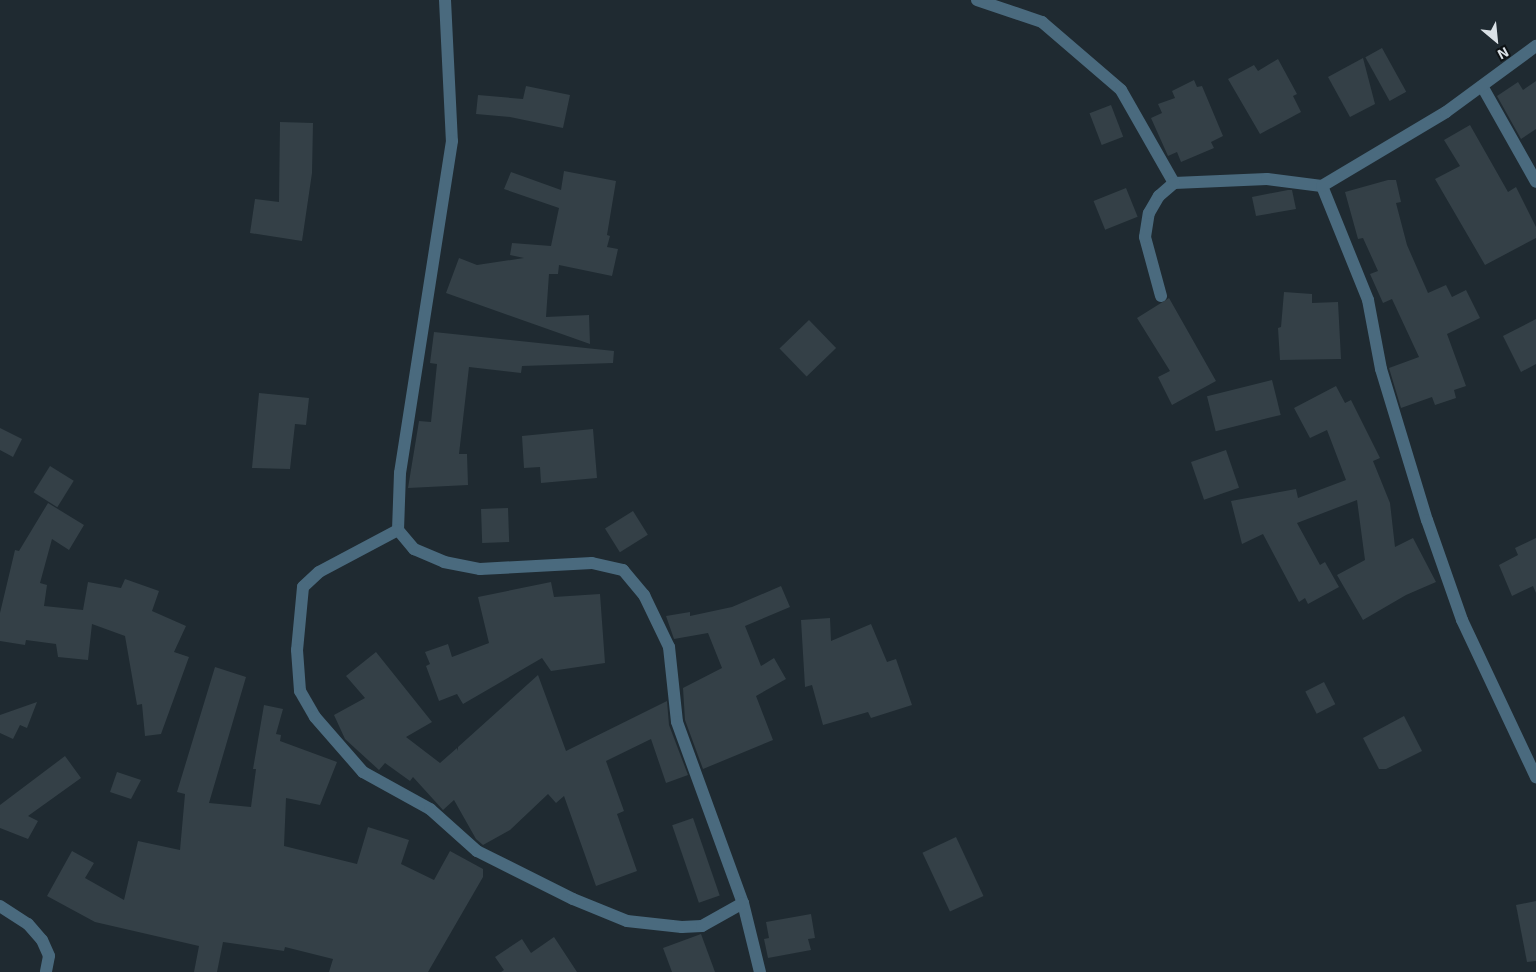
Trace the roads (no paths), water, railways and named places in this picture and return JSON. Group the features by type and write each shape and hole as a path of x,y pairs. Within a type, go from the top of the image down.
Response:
{"street":[{"path":"445,0 452,141 400,473 398,530 414,549 444,562 480,568 592,563 623,570 644,596 669,647 677,722 743,903 760,972"},
{"path":"976,0 1042,22 1121,90 1174,183"},
{"path":"1160,296 1145,237 1149,213 1159,196 1174,183 1267,180 1322,186 1446,112 1536,46"},
{"path":"1482,86 1536,182"},
{"path":"1322,186 1368,300 1381,368 1427,520 1462,620 1535,775"},
{"path":"398,530 319,572 303,587 300,606 297,650 300,691 315,716 364,772 430,809 477,851 573,899 627,921 682,927 702,926 743,903"},
{"path":"0,906 28,924 42,940 49,956 46,972"}]}
